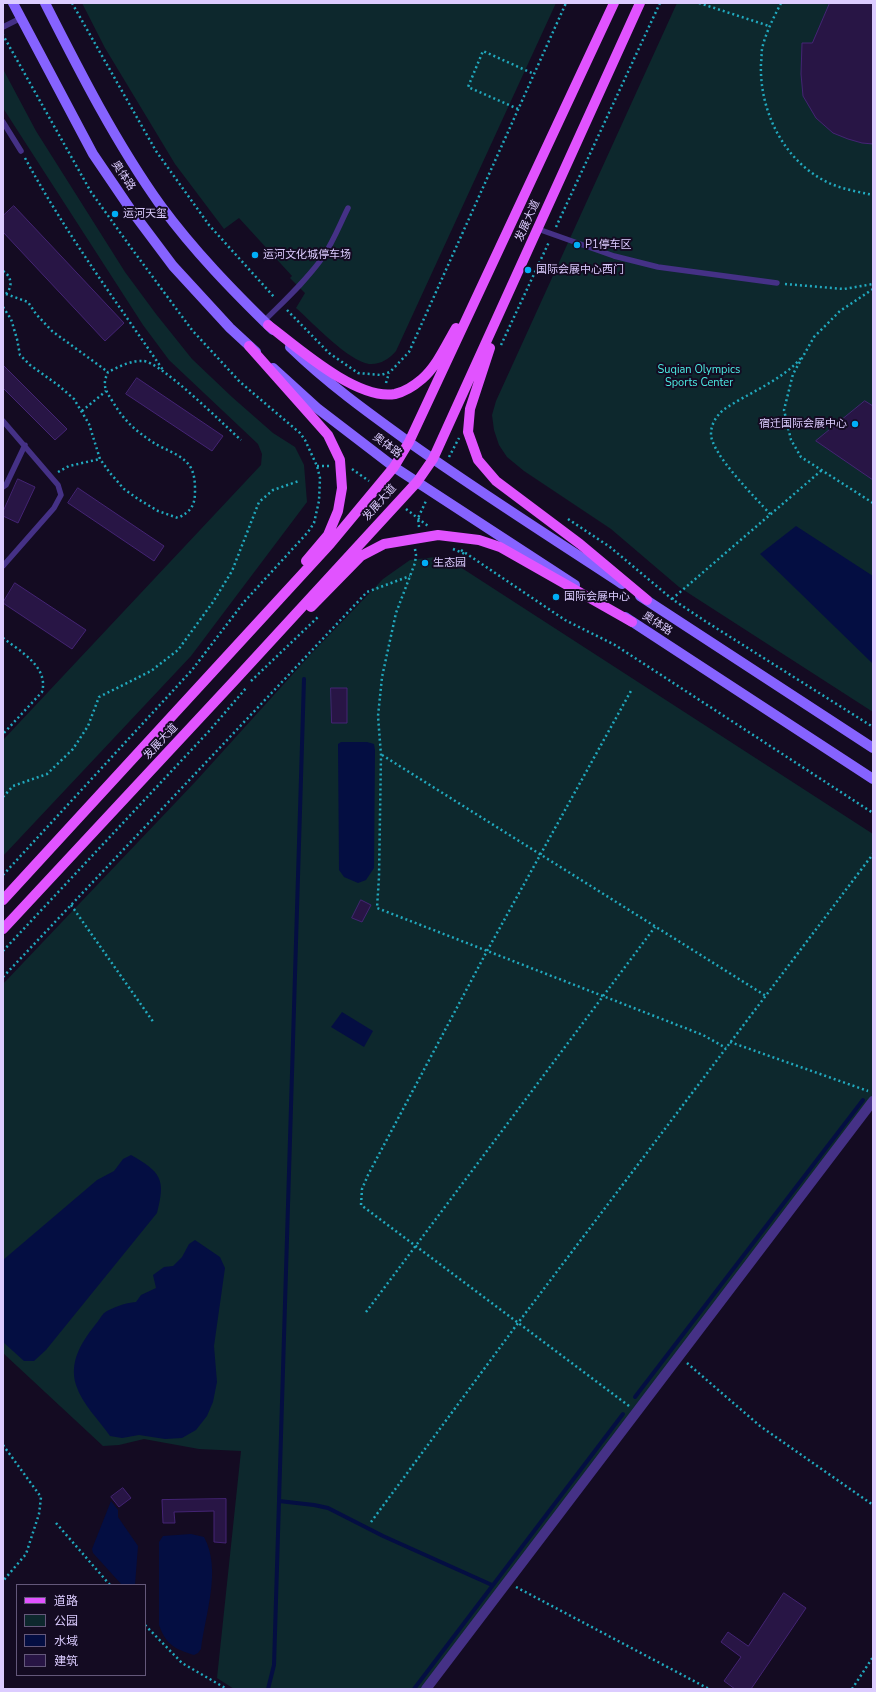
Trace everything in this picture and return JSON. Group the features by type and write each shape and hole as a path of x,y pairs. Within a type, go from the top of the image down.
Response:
{"main road":[{"name":"奥体路","path":"13,3 93,154 131,210 173,266 230,328 249,346 318,408 394,467 873,779"},
{"name":"奥体路","path":"45,3 129,158 162,206 191,244 239,297 305,361 359,406 433,459 873,748"},
{"name":"发展大道","path":"3,900 330,544 394,467 409,442 614,3"},
{"name":"发展大道","path":"3,930 416,482 433,459 640,3"},
{"path":"266,323 340,378 364,390 383,394 395,394 422,379 436,362 486,276"},
{"path":"509,291 470,409 468,432 478,460 496,481 580,544 647,600"},
{"path":"220,665 328,535 338,511 342,488 340,460 328,435 249,346"},
{"path":"235,680 303,615 361,556 384,544 415,544 438,535 479,540 500,547 632,622"}],"street":[{"path":"426,1689 873,1101"}],"lane":[{"path":"3,27 21,18"},
{"path":"3,122 21,151"},
{"path":"266,323 323,257 348,208"},
{"path":"538,229 614,256 658,267 777,283"},
{"path":"3,421 51,476 58,485 61,495 54,508 3,566"},
{"path":"3,487 6,485 25,445"}],"path":[{"path":"72,3 156,151 209,225 281,304 329,352 358,373 381,375 390,372 409,352 566,3"},
{"path":"498,352 660,3"},
{"path":"699,3 769,26"},
{"path":"781,3 769,26 762,46 761,72 762,92 769,116 780,139 793,156 807,170 829,183 873,195"},
{"path":"3,35 91,192 192,330 240,382 300,433 317,466 320,478 320,501 314,523 308,532 244,602 192,670 3,875"},
{"path":"518,109 468,87 483,51 534,74"},
{"path":"21,151 46,198 163,370 241,440"},
{"path":"3,271 6,273 11,286 3,296"},
{"path":"777,283 844,289 873,284"},
{"path":"873,289 840,311 814,337 793,374 784,410 791,440 800,454 873,503"},
{"path":"6,294 28,302 36,314 52,331 108,372"},
{"path":"3,307 11,319 20,355 30,365 58,384 74,399 89,424 100,459 124,489 158,511 178,518 187,513 192,507 195,498 195,480 191,468 180,457 169,452 132,428 119,412 106,391 104,380 108,372 124,365 144,360 163,370"},
{"path":"770,514 721,458 714,447 711,436 712,426 716,416 723,410 739,399 780,376 793,367 805,354"},
{"path":"82,411 106,391"},
{"path":"51,476 69,466 100,459"},
{"path":"672,598 822,470"},
{"path":"3,797 13,786 47,774 72,749 88,726 99,697 151,671 178,650 213,602 232,571 259,502 273,490 299,481"},
{"path":"412,513 438,535 565,620 615,644 873,813"},
{"path":"565,517 610,547 672,598 705,621 873,727"},
{"path":"415,544 421,547"},
{"path":"409,550 415,544"},
{"path":"415,544 416,555 396,613 382,677 378,716 381,755 379,878 377,908 703,1035 726,1048"},
{"path":"451,549 469,555"},
{"path":"3,977 367,592 410,576"},
{"path":"3,951 210,730 251,682 322,613"},
{"path":"3,638 29,658 41,672 44,684 42,692 3,734"},
{"path":"632,689 487,951 362,1189 361,1205 637,1412"},
{"path":"381,755 766,996"},
{"path":"371,1522 518,1323 873,854"},
{"path":"71,905 154,1023"},
{"path":"366,1312 655,926"},
{"path":"730,1042 873,1093"},
{"path":"679,1356 760,1426 873,1505"},
{"path":"3,1445 41,1497 39,1514 26,1554 3,1580"},
{"path":"56,1523 109,1584"},
{"path":"507,1582 709,1689"},
{"path":"146,1626 182,1663 227,1689"},
{"path":"852,1689 873,1657"}],"green space":[{"path":"82,3 556,3 396,351 384,361 377,364 369,364 351,356 341,349 296,308 305,293 290,278 292,276 239,218 224,229 175,164 105,48"},
{"name":"Suqian Olympics Sports Center","path":"677,3 873,3 873,712 679,587 611,529 524,471 507,457 499,445 494,430 492,415 496,401"},
{"path":"3,69 36,131 125,272 156,314 192,359 273,433 295,447 304,465 307,502 191,656 3,856 3,740 261,465 262,454 258,444 169,360 143,325 3,108"},
{"path":"436,557 454,563 873,834 873,1098 424,1689 234,1689 217,1678 241,1451 199,1449 144,1439 119,1445 103,1446 3,1353 3,984 196,781 311,654 383,579 410,560"}],"water":[{"path":"796,526 873,576 873,664 760,554"},
{"path":"341,742 367,742 374,744 375,750 374,868 366,880 358,883 344,877 339,870 338,744"},
{"path":"342,1012 373,1031 364,1047 331,1027"},
{"path":"131,1155 149,1166 159,1178 161,1192 157,1213 46,1350 34,1361 24,1361 3,1342 3,1260 97,1180 114,1171 123,1159"},
{"path":"195,1240 220,1257 225,1268 214,1346 217,1382 213,1402 207,1416 196,1430 182,1438 165,1439 139,1435 122,1438 110,1436 82,1399 76,1385 74,1368 81,1346 104,1313 119,1306 136,1302 141,1295 156,1288 153,1275 164,1267 173,1266 182,1257 189,1244"},
{"path":"111,1501 118,1510 118,1517 138,1546 135,1584 121,1584 93,1553 92,1549"},
{"path":"191,1534 204,1537 212,1564 211,1592 201,1649 194,1655 176,1648 168,1642 159,1625 159,1542 163,1536"}],"building":[{"path":"830,3 873,3 873,144 862,143 833,133 816,118 803,96 801,74 802,43 812,43"},
{"path":"14,206 124,323 105,341 3,232 3,216"},
{"path":"3,365 67,429 55,440 3,388"},
{"path":"137,378 223,436 212,451 126,394"},
{"name":"宿迁国际会展中心","path":"865,401 873,406 873,480 816,441"},
{"path":"18,479 35,487 18,523 3,516 3,512"},
{"path":"78,488 164,546 154,561 68,503"},
{"path":"15,583 86,630 72,649 3,603"},
{"path":"331,688 347,688 347,723 332,723"},
{"path":"361,900 371,905 362,922 352,918"},
{"path":"123,1488 131,1498 119,1507 111,1497"},
{"path":"226,1499 226,1543 214,1542 214,1511 174,1512 175,1523 163,1523 162,1500"},
{"path":"784,1593 806,1608 751,1689 735,1689 724,1681 741,1657 721,1642 728,1632 748,1646"}],"waterway":[{"path":"268,1689 274,1665 304,679"},
{"path":"635,1397 863,1100"},
{"path":"414,1689 623,1414"},
{"path":"279,1501 328,1508 383,1536 492,1585"}],"place":[{"name":"运河天玺","path":"115,214"},
{"name":"P1停车区","path":"577,245"},
{"name":"运河文化城停车场","path":"255,255"},
{"name":"国际会展中心西门","path":"528,270"},
{"name":"宿迁国际会展中心","path":"855,424"},
{"name":"生态园","path":"425,563"},
{"name":"国际会展中心","path":"556,597"}]}
